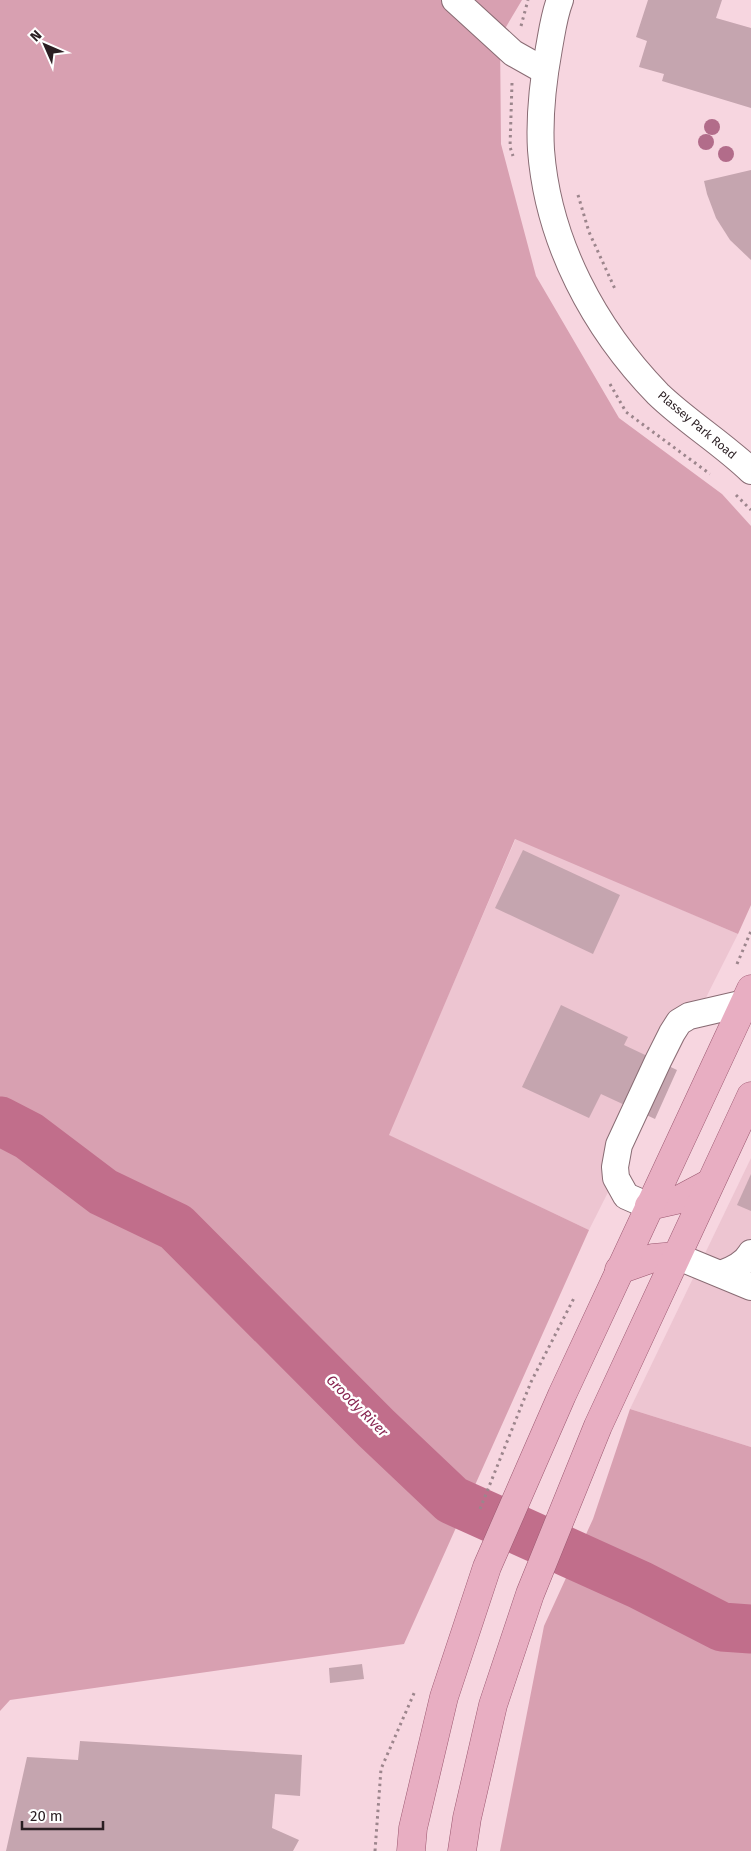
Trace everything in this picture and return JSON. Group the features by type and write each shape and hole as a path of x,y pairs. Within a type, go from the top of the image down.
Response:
{"main road":[{"path":"411,1851 413,1828 444,1697 487,1567 562,1395 648,1206 748,996"},
{"path":"462,1851 467,1818 493,1705 530,1594 598,1426 751,1096"},
{"path":"648,1206 680,1199 710,1183"},
{"path":"619,1270 653,1258 676,1256"}],"street":[{"path":"455,0 513,52 545,70"},
{"name":"Plassey Park Road","path":"560,0 545,70 541,114 541,150 552,214 572,269 583,291 619,350 658,394 692,424 748,466"},
{"path":"648,1206 626,1196 616,1178 615,1167 619,1145 658,1061 679,1022 689,1016 748,996"},
{"path":"721,1274 740,1265 751,1253"},
{"path":"676,1256 751,1287"}],"path":[{"path":"576,187 589,232 617,293"},
{"path":"734,493 751,510"},
{"path":"476,1517 531,1382"},
{"path":"375,1851 381,1769 419,1683"}],"shaded area":[{"path":"0,0 522,0 500,37 501,144 536,276 619,418 722,494 751,526 751,905 738,934 515,839 389,1135 589,1230 404,1644 10,1700 0,1711"},
{"path":"516,838 738,934 589,1230 388,1135"},
{"path":"751,1158 751,1447 630,1409"},
{"path":"630,1409 751,1447 751,1851 500,1851 544,1626 593,1519"}],"building":[{"path":"648,0 722,0 716,18 751,28 751,108 662,81 664,74 639,67 647,41 636,37"},
{"path":"751,170 751,260 730,240 716,218 704,181"},
{"path":"523,850 620,895 593,954 495,908"},
{"path":"561,1005 628,1037 624,1045 677,1070 655,1119 601,1094 589,1118 522,1087"},
{"path":"751,1174 751,1211 737,1205"},
{"path":"362,1664 364,1679 330,1683 329,1668"},
{"path":"80,1741 302,1755 300,1796 275,1794 272,1828 299,1840 293,1851 6,1851 27,1757 78,1760"}],"waterway":[{"name":"Groody River","path":"0,1121 29,1136 103,1192 176,1227 376,1428 452,1500 640,1585 722,1627 751,1629"}]}
